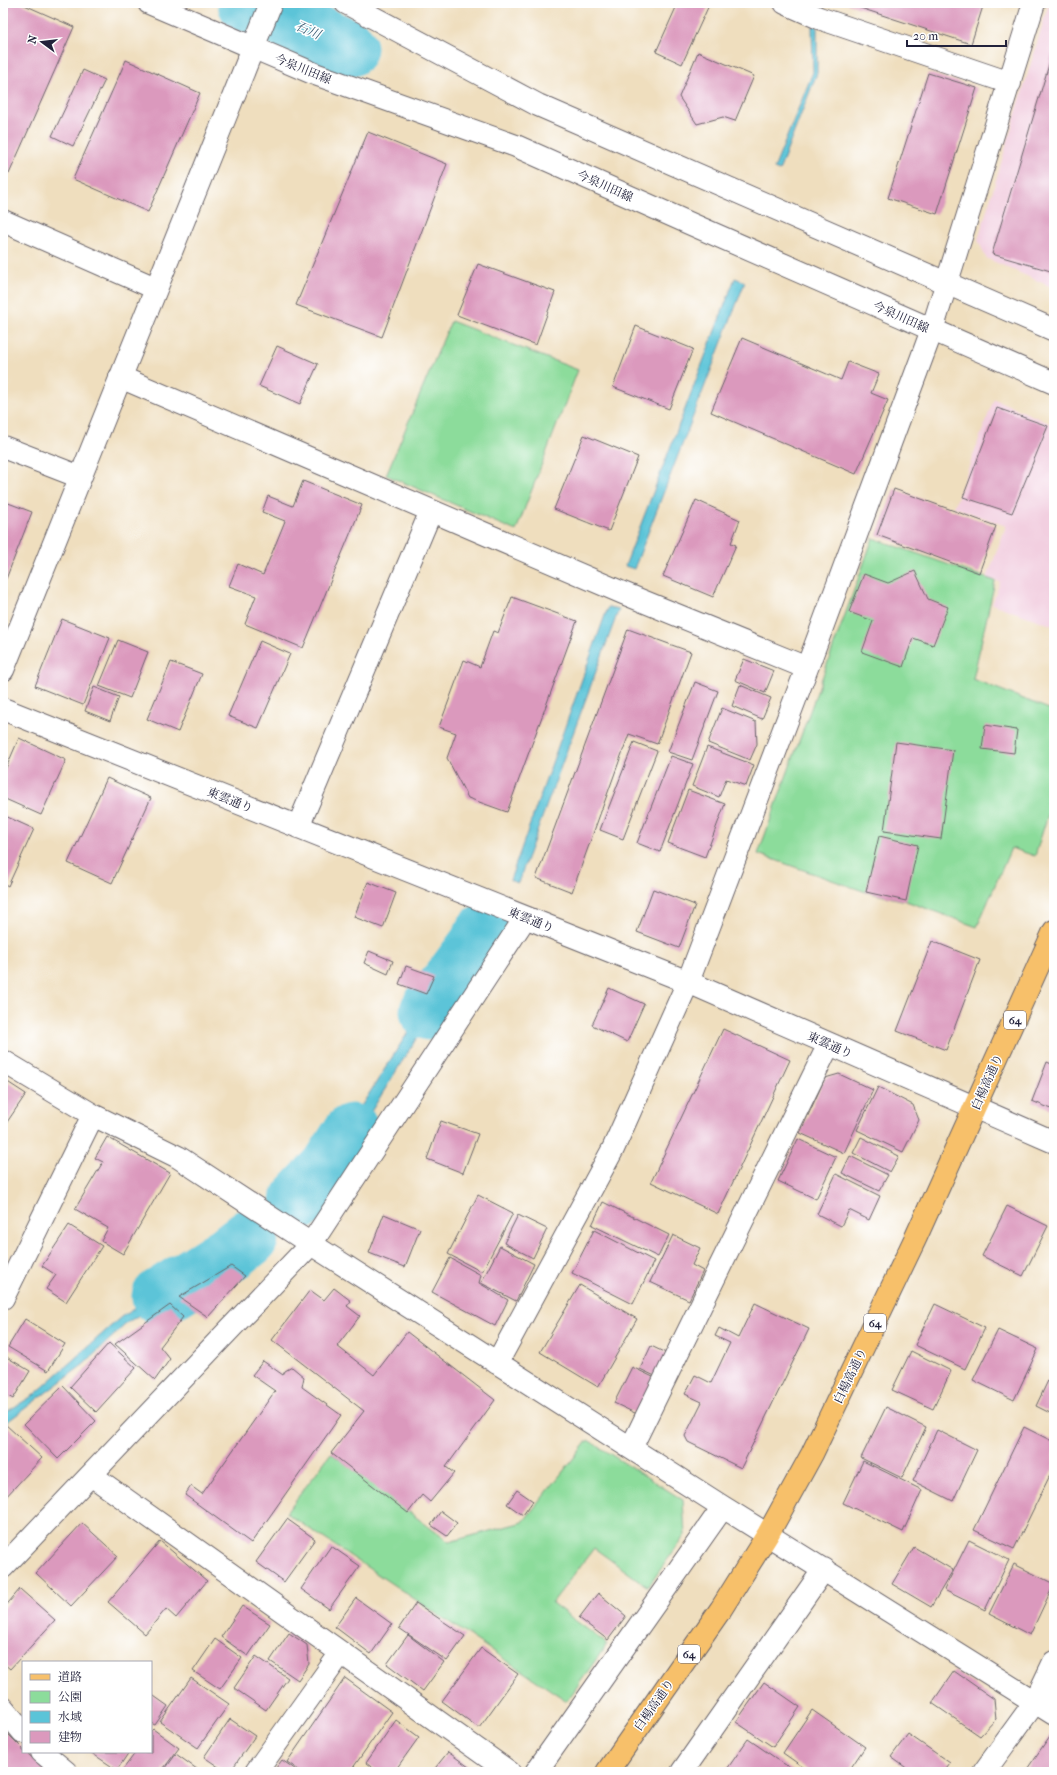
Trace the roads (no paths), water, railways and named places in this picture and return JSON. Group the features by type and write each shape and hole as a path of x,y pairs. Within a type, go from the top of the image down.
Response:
{"main road":[{"name":"白楊高通り","path":"607,1772 721,1608 768,1534 812,1454 916,1237 1054,931"}],"street":[{"name":"今泉川田線","path":"149,3 253,49 315,74 516,146 1054,383"},
{"path":"3,670 155,288 271,3"},
{"path":"346,3 538,105 1054,330"},
{"path":"785,3 819,18 1010,83"},
{"path":"497,1363 613,1149 688,982 807,668 932,330 948,283 1034,3"},
{"path":"3,221 155,288"},
{"path":"120,377 624,594 807,668"},
{"path":"3,446 80,478"},
{"path":"298,827 431,511"},
{"name":"東雲通り","path":"3,709 688,982 1054,1142"},
{"path":"3,1567 311,1244 525,918"},
{"path":"631,1448 829,1044"},
{"path":"3,1061 93,1115 178,1157 311,1244 723,1507 1054,1714"},
{"path":"3,1298 93,1115"},
{"path":"91,1475 509,1772"},
{"path":"536,1772 723,1507"},
{"path":"682,1772 824,1569"},
{"path":"256,1772 341,1653"},
{"path":"984,1772 1035,1702 1054,1662"},
{"path":"3,1708 22,1731"},
{"path":"43,1753 66,1772"}],"water":[{"path":"817,25 817,73 779,171 774,169 813,72 812,26"},
{"path":"735,278 745,282 634,569 625,566"},
{"path":"608,607 619,609 518,883 510,880"},
{"path":"476,940 479,948 421,1031 333,1173 304,1201 299,1196 322,1168 410,1029"},
{"path":"229,1248 231,1257 128,1322 84,1364 3,1425 3,1414 34,1395 121,1317"}],"waterway":[{"name":"石川","path":"247,3 348,48"},
{"path":"429,1011 478,945 484,933"},
{"path":"299,1201 330,1168 352,1133"},
{"path":"161,1297 230,1253 249,1238"}]}
